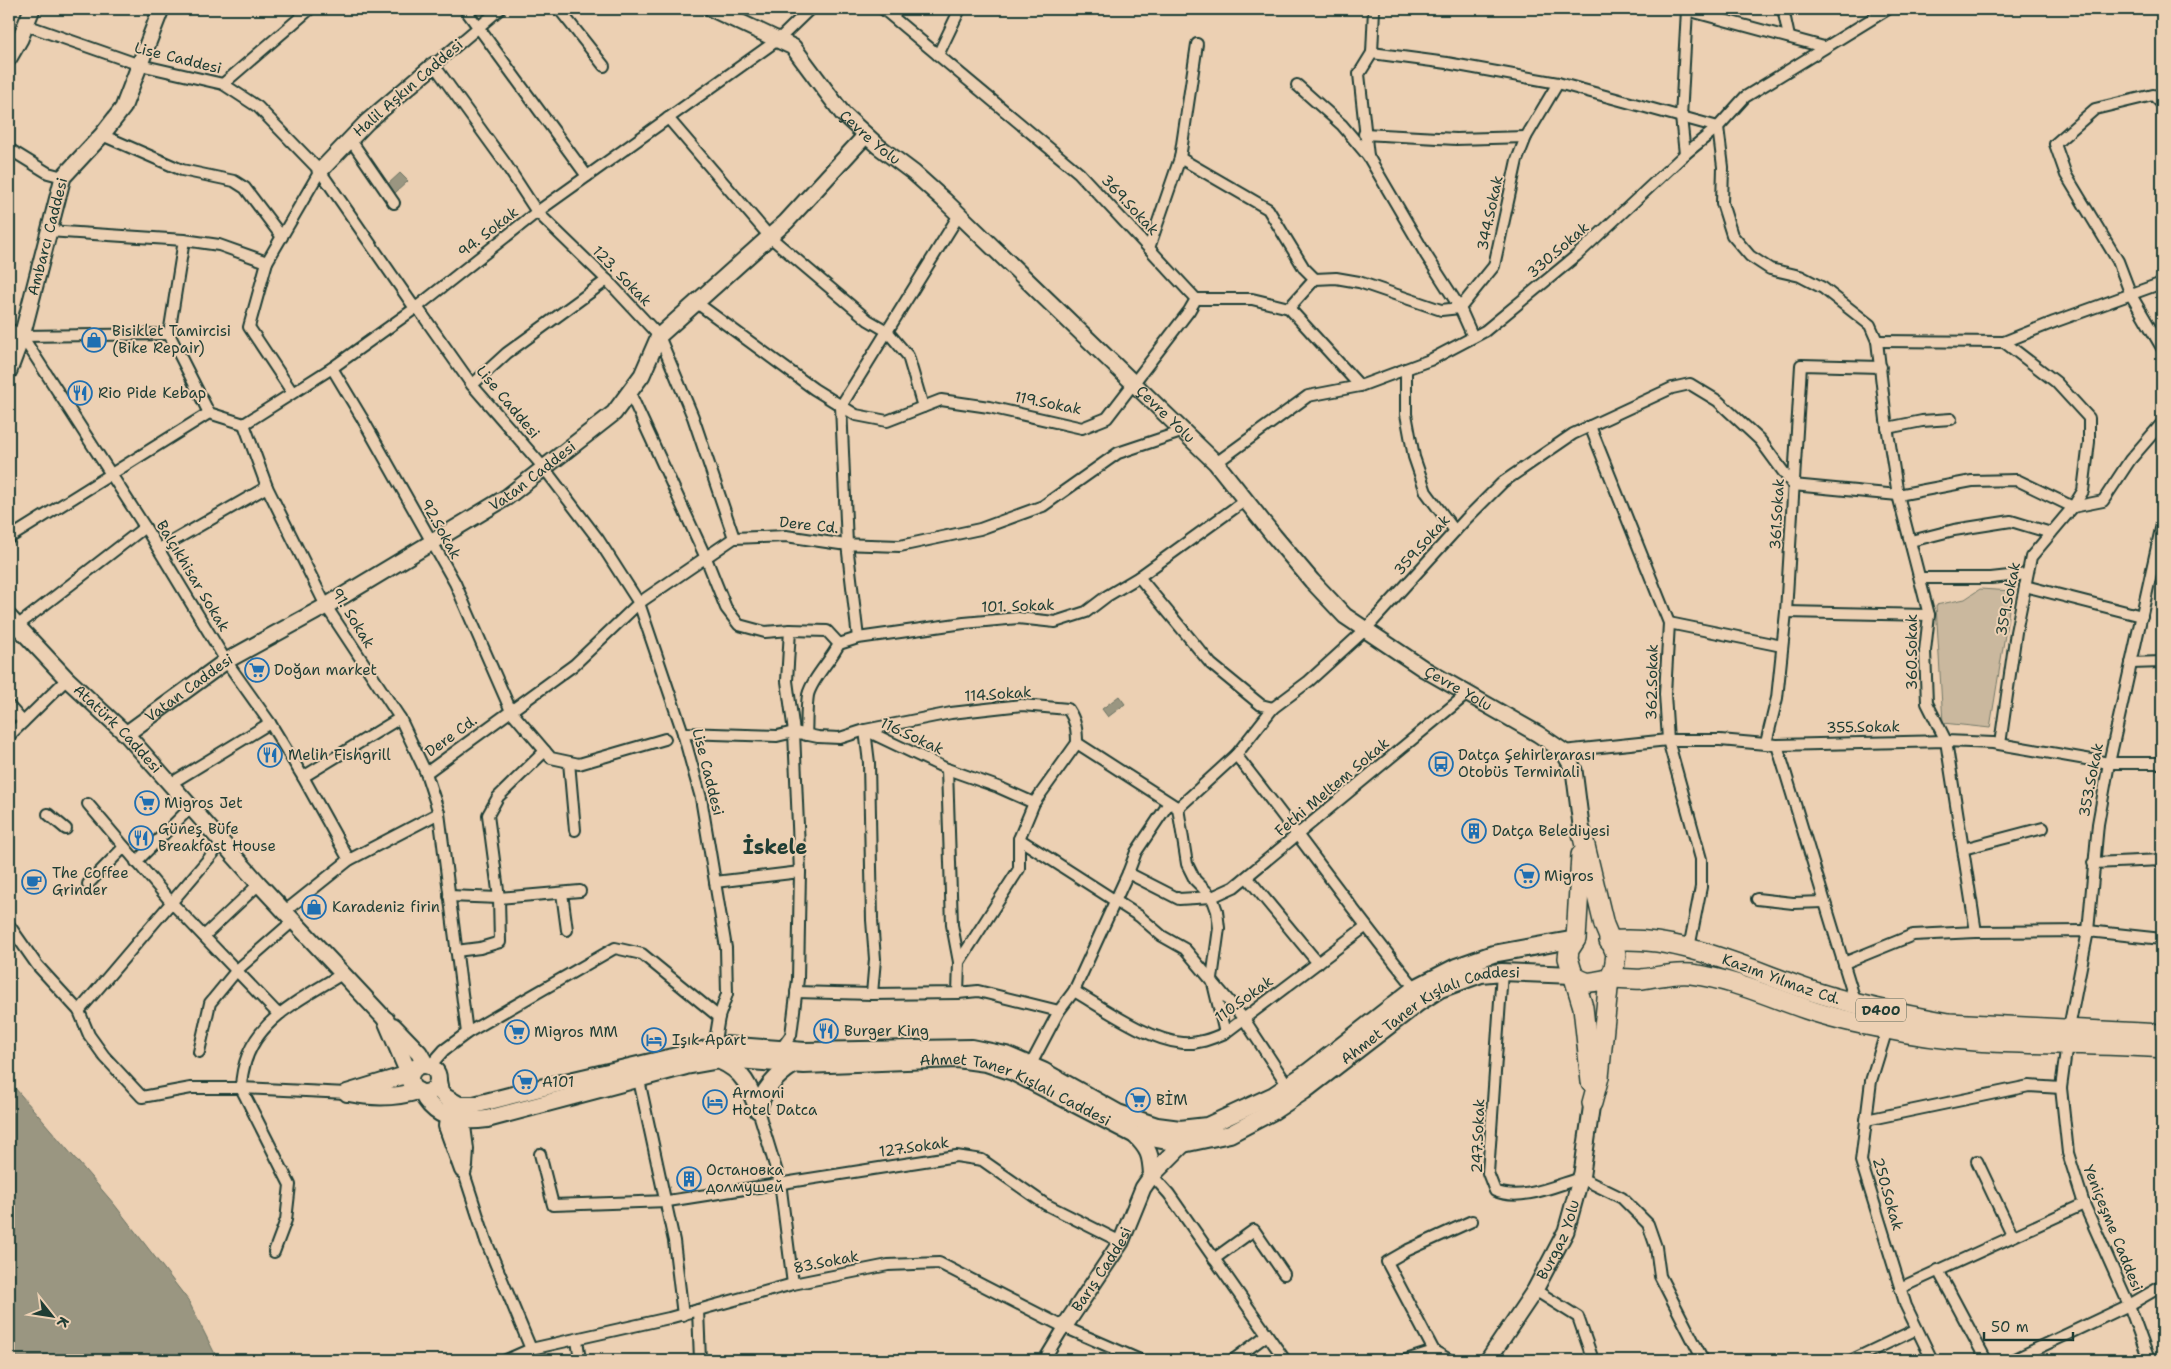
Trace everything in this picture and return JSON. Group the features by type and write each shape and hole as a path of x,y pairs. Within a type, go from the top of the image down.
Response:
{"highway":[{"path":"1582,833 1576,939 1569,950 1568,958 1583,1007 1592,1103"},
{"path":"1582,833 1610,940 1616,954 1616,962 1608,979 1599,1077 1592,1103"},
{"name":"D400","path":"1576,939 1594,935 1610,940"},
{"name":"Kazım Yılmaz Cd.","path":"1610,940 1629,938 1689,948 1856,1004 1949,1022 2162,1048"},
{"name":"Kazım Yılmaz Cd.","path":"1608,979 1635,979 1688,973 1708,976 1808,1010 1887,1030 1947,1040 2019,1044 2068,1036 2162,1034"},
{"name":"D400","path":"1573,975 1586,983 1608,979"}],"main road":[{"name":"Ahmet Taner Kışlalı Caddesi","path":"455,1111 469,1122 487,1119 686,1066 716,1054 724,1045 820,1051 972,1048 1006,1055 1118,1113 1157,1126 1180,1129 1207,1126 1274,1095 1308,1072 1415,988 1456,967 1493,954 1576,939"},
{"name":"Ahmet Taner Kışlalı Caddesi","path":"455,1111 716,1054 725,1059 793,1065 957,1059 986,1063 1013,1072 1135,1135 1184,1144 1230,1134 1272,1112 1304,1091 1418,1003 1440,989 1481,974 1502,972 1573,975"},
{"path":"386,1020 419,1054 431,1071 440,1091 455,1111 465,1149 464,1170"},
{"path":"386,1020 409,1074 411,1086 420,1092 427,1104 455,1111"},
{"path":"716,1054 742,1075 748,1084 758,1110"},
{"path":"758,1110 763,1094 781,1072 793,1065"},
{"path":"347,1093 409,1074 416,1068 431,1071"},
{"path":"347,1093 371,1097 426,1093 434,1089 431,1071"},
{"path":"455,1111 447,1126 464,1170"},
{"path":"465,1149 487,1119"},
{"path":"1135,1135 1147,1148 1152,1161 1152,1174"},
{"path":"1152,1174 1184,1144"}],"street":[{"path":"9,58 32,9"},
{"name":"Ambarcı Caddesi","path":"9,371 15,333 48,231 63,177 102,135 123,108 161,9"},
{"path":"223,84 310,9"},
{"path":"465,9 587,176"},
{"name":"Halil Aşkın Caddesi","path":"320,172 367,122 500,9"},
{"path":"558,9 604,66"},
{"name":"Çevre Yolu","path":"712,9 793,46 843,114 914,173 960,215 1216,463 1247,499 1274,536 1345,616 1424,669 1538,734 1563,751 1574,770 1582,833"},
{"name":"94. Sokak","path":"244,424 332,368 416,307 537,212 779,39 810,9"},
{"name":"369.Sokak","path":"883,9 1079,173 1196,299"},
{"path":"938,55 960,9"},
{"path":"1368,156 1364,134 1359,74 1372,53 1374,9"},
{"path":"1783,9 1788,37"},
{"path":"1685,154 1681,117 1685,10 1824,47"},
{"name":"330.Sokak","path":"1216,463 1308,396 1360,386 1406,369 1430,360 1485,330 1576,256 1685,154 1718,127 1744,97 1883,10"},
{"name":"Lise Caddesi","path":"26,25 140,65 223,84 258,107 320,172 412,304 472,385 544,468 598,539 639,603 683,732 701,798 726,948 728,974 727,994 719,1017 716,1054"},
{"path":"1149,248 1180,158 1197,44"},
{"path":"1372,53 1446,63 1558,83 1718,127 1723,167 1722,203 1732,235 1750,256 1770,270 1800,276 1824,288 1870,325 1877,341 2004,342 2162,283"},
{"name":"123. Sokak","path":"434,64 505,163 537,212 607,280 659,336 693,417 734,538"},
{"name":"344.Sokak","path":"1460,308 1494,266 1517,160 1526,137 1558,83"},
{"path":"1297,85 1342,125 1368,156 1426,255 1460,308 1473,337"},
{"path":"2162,104 2153,95 2095,109 2055,144 2066,175 2118,262 2131,294 2162,348"},
{"path":"668,118 770,237 868,320 888,331 908,356 923,407"},
{"path":"1364,134 1456,139 1526,137"},
{"path":"102,135 182,170 234,181 244,188 282,237"},
{"name":"Vatan Caddesi","path":"126,734 226,661 326,606 507,498 614,413 642,375 659,336 786,222 866,135"},
{"path":"350,139 394,203"},
{"path":"9,149 48,173 63,177"},
{"path":"1180,158 1268,209 1304,268 1314,278 1336,278 1359,282 1441,310 1460,308"},
{"path":"292,392 249,327 267,262 320,172"},
{"path":"858,638 847,544 841,406 960,215"},
{"path":"48,231 184,240 219,245 267,262"},
{"path":"184,240 169,334 209,413 244,424"},
{"path":"1290,308 1314,278"},
{"path":"472,385 507,353 607,280"},
{"path":"1196,299 1252,299 1290,308 1360,386"},
{"name":"119.Sokak","path":"697,303 745,340 856,415 887,421 941,400 989,407 1082,428 1106,418 1189,312 1196,299"},
{"path":"15,333 169,334"},
{"name":"Balçıkhisar Sokak","path":"15,333 145,526 226,661 270,724 303,777 349,860"},
{"name":"360.Sokak","path":"1877,341 1887,428 1898,495 1929,615 1925,650 1927,703 1946,741 1976,932"},
{"name":"359.Sokak","path":"2000,744 2016,632 2031,557 2073,507 2083,491 2090,442 2090,418 2056,382 2004,342"},
{"name":"361.Sokak","path":"1772,744 1786,612 1801,365 1881,367"},
{"name":"92.Sokak","path":"332,368 455,583 512,711"},
{"path":"1406,369 1406,414 1414,457 1426,492 1455,531"},
{"name":"359.Sokak","path":"1030,1066 1059,1012 1074,991 1136,852 1174,806 1236,755 1273,708 1309,681 1365,630 1455,531 1503,482 1573,434 1672,388 1690,384 1718,401 1760,440 1793,485"},
{"path":"630,393 706,558 726,608 739,625 765,632 790,630 827,631 839,644 832,659 822,669 808,694 806,735"},
{"path":"9,538 209,413"},
{"path":"1887,428 1922,421 1951,419"},
{"path":"1793,485 1898,495 1972,481 2017,480 2073,507 2103,501 2130,460 2162,423"},
{"name":"91. Sokak","path":"244,424 267,488 326,606 400,718 426,773 439,813 467,1033"},
{"name":"362.Sokak","path":"1590,426 1668,622 1665,694 1668,740 1701,859 1701,887 1689,948"},
{"name":"Dere Cd.","path":"426,773 574,665 639,603 734,538 786,536 847,544 900,546 980,529 1043,506 1118,453 1184,431"},
{"path":"159,549 267,488"},
{"name":"101. Sokak","path":"839,644 858,638 964,623 1018,618 1055,622 1086,612 1107,596 1139,577 1247,499"},
{"path":"1911,541 1954,530 2011,521 2051,533"},
{"name":"353.Sokak","path":"2068,1036 2088,931 2094,863 2109,763 2162,524"},
{"path":"13,621 145,526"},
{"path":"1920,578 1991,578 2027,574"},
{"path":"1139,577 1211,664 1261,706 1273,708"},
{"path":"2025,586 2142,616"},
{"path":"1786,612 1929,615"},
{"name":"Atatürk Caddesi","path":"13,621 67,679 126,734 259,884 386,1020"},
{"path":"1668,622 1782,646"},
{"path":"781,1050 791,1035 796,992 800,872 794,732 787,681 790,630"},
{"path":"2131,663 2162,662"},
{"path":"9,736 67,679"},
{"name":"Fethi Meltem Sokak","path":"1212,897 1234,887 1248,877 1467,694"},
{"name":"114.Sokak","path":"865,730 951,713 1022,705 1068,709 1074,717 1077,729 1077,743"},
{"path":"9,706 23,722"},
{"path":"512,711 551,758 579,764 665,740"},
{"path":"303,777 400,718"},
{"path":"170,784 270,724"},
{"path":"865,730 869,763 872,920 875,959 872,994"},
{"name":"116.Sokak","path":"683,732 777,736 794,732 840,738 865,730 947,769 998,787 1034,803"},
{"name":"355.Sokak","path":"1563,751 1668,740 1720,740 1772,744 1946,741 2000,744 2109,763 2162,763"},
{"path":"959,962 1019,869 1019,839 1034,803 1077,743 1174,806 1187,864 1195,880 1212,897 1217,912 1219,928 1212,979 1225,1033"},
{"path":"1772,744 1856,1004"},
{"path":"456,952 500,942 499,898 488,815 498,797 545,751"},
{"path":"1236,755 1299,835 1365,927 1415,988"},
{"path":"569,762 575,830"},
{"path":"947,769 952,926 959,962 958,993"},
{"path":"88,804 171,902 278,1014"},
{"path":"136,862 191,806"},
{"path":"199,1052 210,1003 237,970 289,916 349,860 439,813"},
{"path":"48,814 66,829"},
{"path":"1963,850 2044,828"},
{"path":"1019,839 1115,900 1139,916 1162,936 1185,949 1244,1019 1288,1086"},
{"path":"79,1011 222,843"},
{"path":"88,884 124,847"},
{"path":"2094,863 2162,860"},
{"path":"715,882 800,872"},
{"path":"1128,873 1179,899 1212,897"},
{"path":"1248,877 1318,963"},
{"path":"204,936 259,884"},
{"path":"449,896 499,898 580,891"},
{"path":"562,893 567,930"},
{"path":"1757,899 1793,903 1824,902"},
{"path":"9,925 37,965 79,1011 88,1035 142,1097 191,1088 241,1088 347,1093"},
{"name":"110.Sokak","path":"1074,991 1134,1027 1183,1043 1203,1042 1225,1033 1365,927"},
{"path":"1844,963 1913,935 1976,932 2088,931 2162,939"},
{"path":"431,1071 444,1050 467,1033 615,948 642,954 719,1017"},
{"name":"247.Sokak","path":"1502,972 1488,1173 1495,1191 1505,1195 1516,1196 1581,1178"},
{"path":"274,1252 286,1220 290,1186 241,1088 242,1072 251,1046 259,1034 278,1014 342,974"},
{"path":"796,992 872,994 978,991 1059,1012"},
{"name":"250.Sokak","path":"1887,1030 1871,1081 1861,1161 1900,1288 1932,1360"},
{"name":"Yeniçeşme Caddesi","path":"2068,1036 2061,1088 2068,1153 2084,1204 2129,1305 2149,1360"},
{"path":"639,1080 674,1241 683,1314"},
{"path":"1866,1120 2029,1086 2061,1088"},
{"name":"Burgaz Yolu","path":"1488,1360 1535,1290 1566,1231 1581,1178 1592,1103"},
{"path":"758,1110 780,1182 793,1284"},
{"name":"127.Sokak","path":"540,1154 553,1204 665,1201 956,1156 982,1160 1045,1204 1121,1242"},
{"path":"1977,1162 2012,1235"},
{"path":"464,1170 486,1241 531,1349"},
{"path":"1152,1174 1169,1194 1285,1360"},
{"name":"Barış Caddesi","path":"1044,1360 1064,1326 1121,1242 1143,1188 1152,1174"},
{"path":"1581,1178 1622,1198 1648,1224 1656,1248 1660,1276 1702,1360"},
{"path":"1900,1288 2012,1235 2084,1204"},
{"path":"1450,1360 1434,1351 1387,1262 1472,1221"},
{"path":"1214,1258 1254,1230 1284,1274"},
{"name":"83.Sokak","path":"506,1360 531,1349 577,1340 683,1314 793,1284 888,1265 939,1263 1064,1326 1137,1360"},
{"path":"1938,1270 1986,1360"},
{"path":"2013,1360 2129,1305 2162,1286"},
{"path":"1535,1290 1578,1317 1593,1360"},
{"path":"698,1310 700,1360"},
{"path":"1852,1360 1917,1328"},
{"path":"1232,1360 1267,1335"},
{"path":"577,1340 580,1360"},
{"path":"1406,1360 1434,1351"}],"shaded area":[{"path":"400,173 408,181 395,193 387,185"},
{"path":"1980,589 2012,591 1990,728 1943,723 1936,605 1965,599"},
{"path":"1119,696 1125,704 1108,717 1102,709"},
{"path":"9,1081 114,1204 188,1300 218,1360 9,1360"}],"place":[{"name":"Bisiklet Tamircisi (Bike Repair)","path":"94,340"},
{"name":"Rio Pide Kebap","path":"80,393"},
{"name":"Doğan market","path":"257,670"},
{"name":"Melih Fishgrill","path":"270,755"},
{"name":"Datça Şehirlerarası Otobüs Terminali","path":"1441,764"},
{"name":"Migros Jet","path":"147,803"},
{"name":"Datça Belediyesi","path":"1474,831"},
{"name":"Güneş Büfe Breakfast House","path":"141,838"},
{"name":"Migros","path":"1527,876"},
{"name":"The Coffee Grinder","path":"34,882"},
{"name":"Karadeniz firin","path":"314,907"},
{"name":"Burger King","path":"826,1031"},
{"name":"Migros MM","path":"517,1032"},
{"name":"Işık Apart","path":"654,1040"},
{"name":"A101","path":"525,1082"},
{"name":"BİM","path":"1138,1100"},
{"name":"Armoni Hotel Datca","path":"715,1102"},
{"name":"Остановка долмушей","path":"689,1179"}],"district":[{"name":"İskele","path":"775,847"}]}
